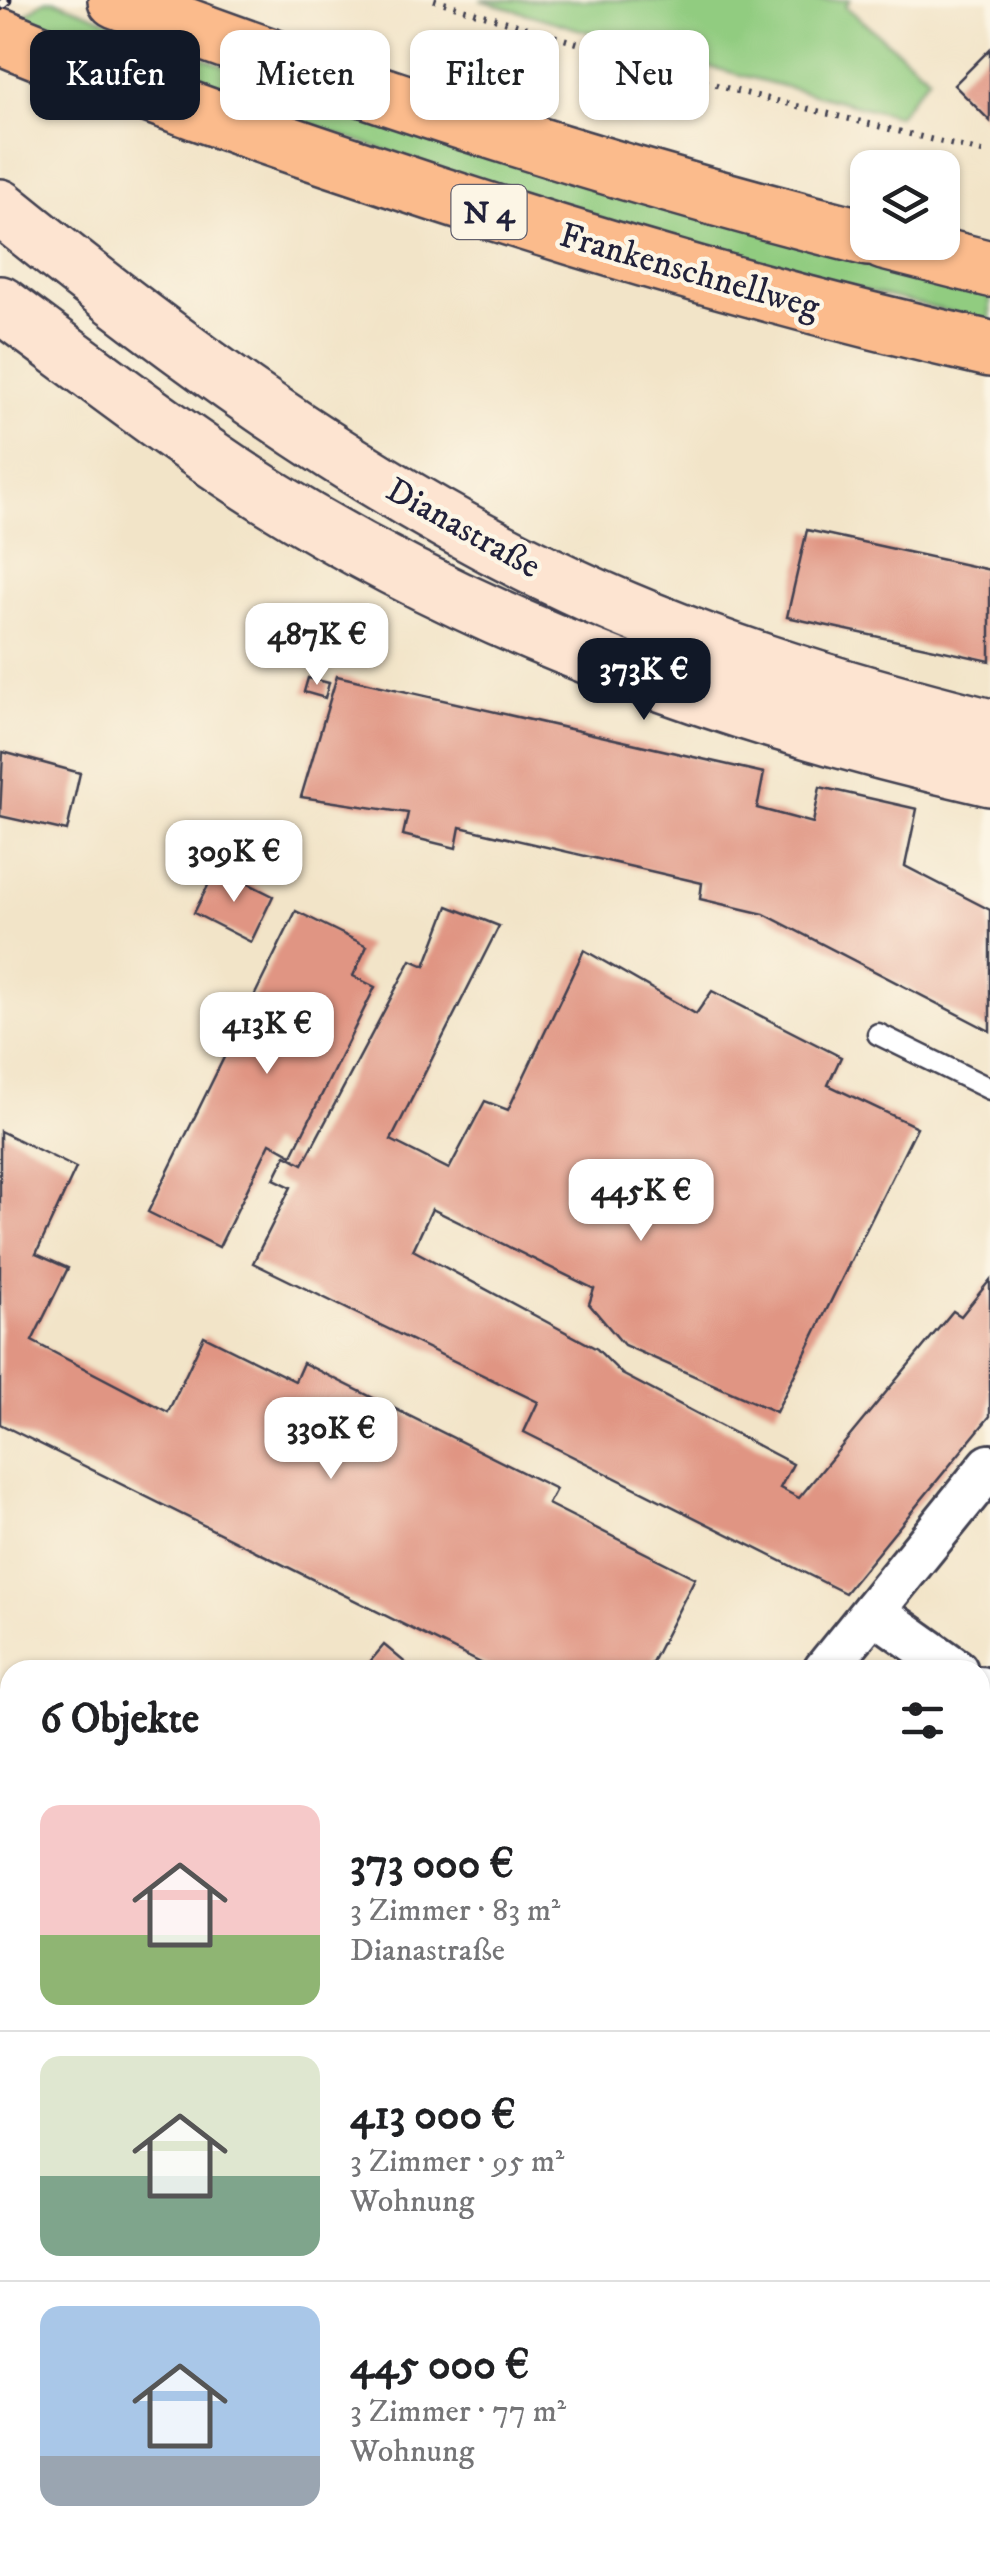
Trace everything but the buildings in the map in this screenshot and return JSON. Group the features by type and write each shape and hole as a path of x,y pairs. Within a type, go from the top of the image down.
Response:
{"highway":[{"name":"N 4","path":"116,0 303,71 541,149 850,233"},
{"name":"Frankenschnellweg","path":"0,36 233,126 550,231 754,290 990,349"},
{"path":"955,260 990,269"}],"main road":[{"name":"Dianastraße","path":"0,207 152,326 258,401 360,468 482,540 578,588 718,647 816,680 990,728"},
{"name":"Dianastraße","path":"0,304 263,492 396,568 530,633 715,704 990,778"}],"street":[{"path":"833,1660 990,1466"},
{"path":"873,1611 942,1660"}],"lane":[{"path":"878,1034 990,1089"}],"path":[{"path":"434,0 733,90 990,154"}],"green space":[{"path":"46,0 54,0 132,30 57,30 22,17"},
{"path":"480,0 850,0 845,6 929,77 897,116 709,67 709,30 581,30"},
{"path":"200,56 220,64 220,91 200,83"},
{"path":"384,120 850,253 850,260 874,260 990,293 990,322 530,201 301,121"}],"railway":[{"path":"0,6 7,0"}]}
